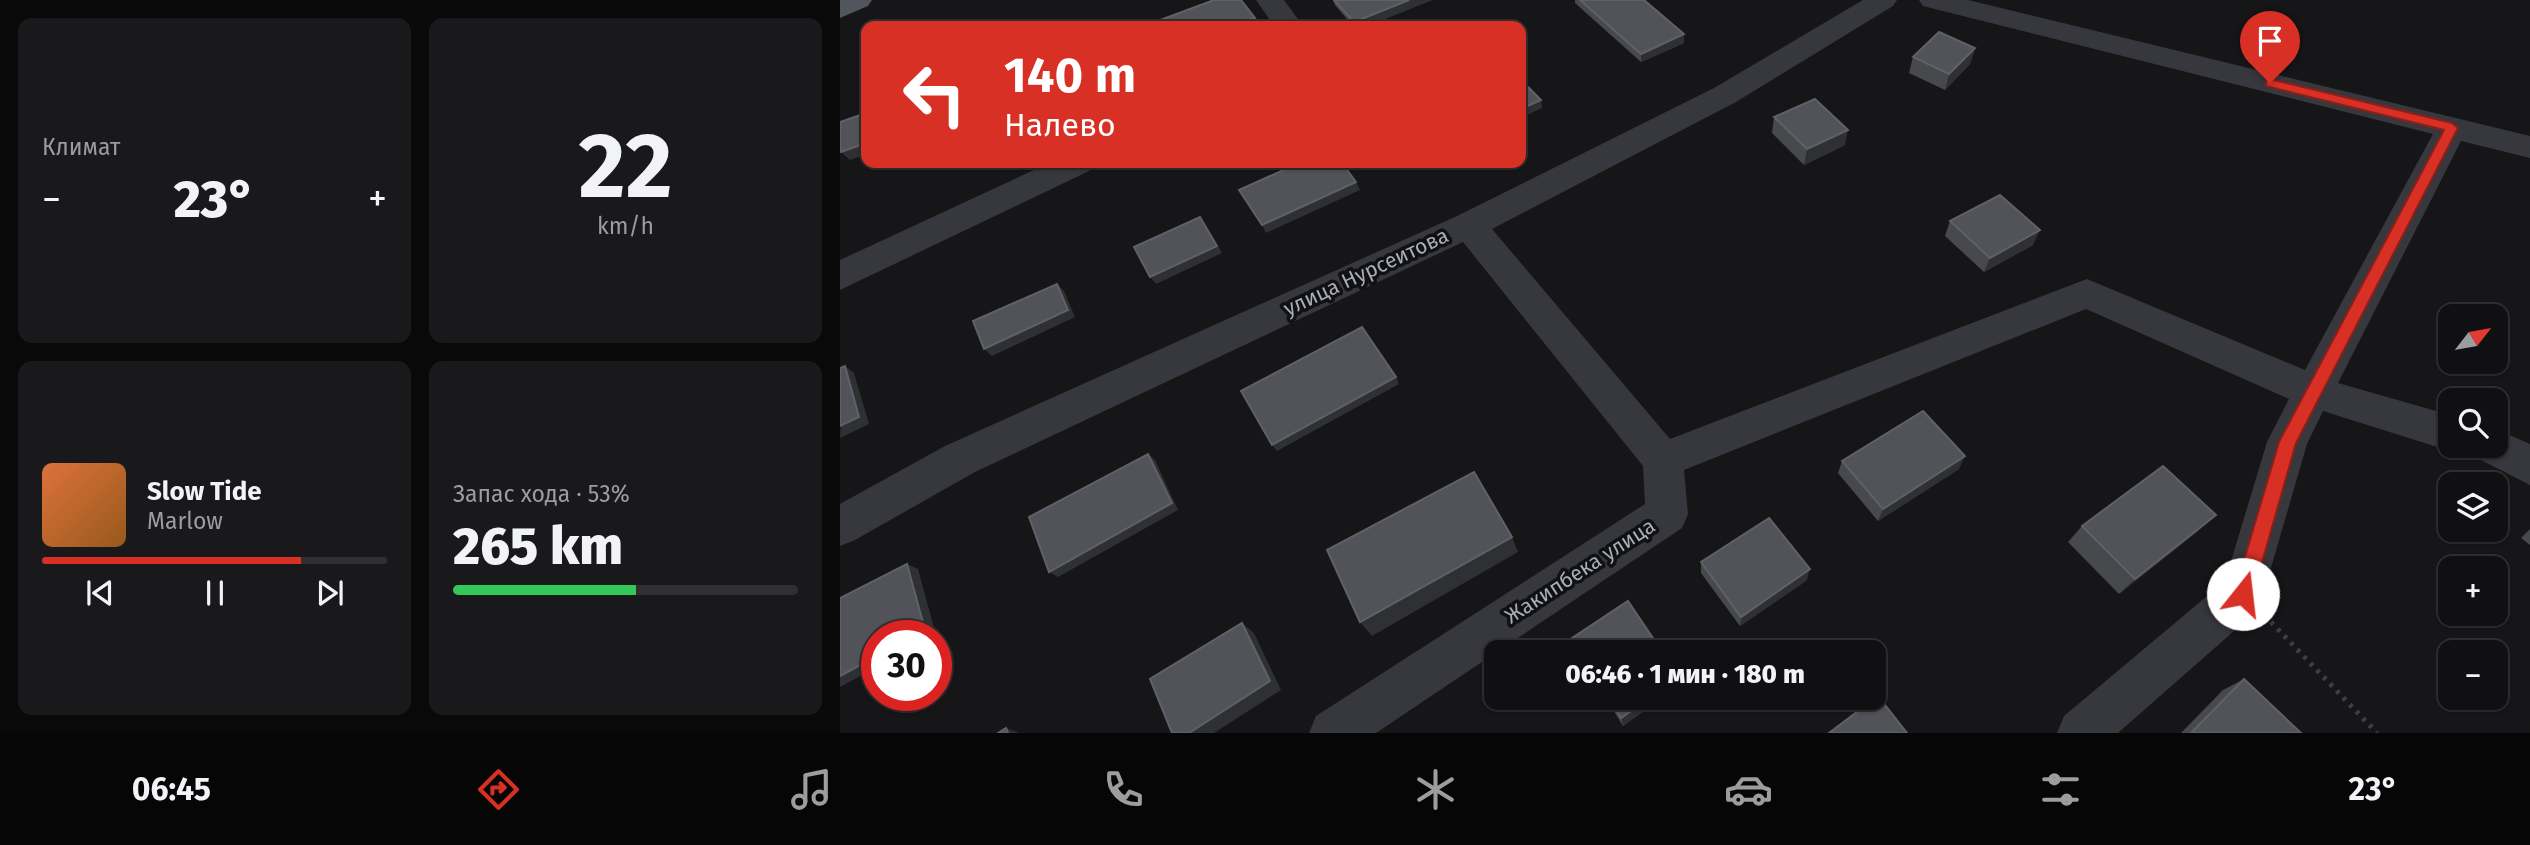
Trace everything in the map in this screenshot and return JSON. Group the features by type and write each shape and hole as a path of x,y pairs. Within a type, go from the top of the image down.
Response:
{"main road":[{"path":"840,9 859,0"}],"street":[{"path":"1270,0 1285,21"},
{"name":"улица Нурсеитова","path":"840,526 960,458 1469,225 1725,95 1883,0"},
{"path":"1933,0 2530,147"},
{"path":"2081,733 2243,594 2287,442 2452,128"},
{"path":"840,276 1067,168"},
{"path":"1469,225 1663,460 2087,293 2314,392 2438,429"},
{"path":"2508,452 2530,467"},
{"name":"Жакипбека улица","path":"1333,733 1667,514 1663,460"}],"path":[{"path":"2243,594 2377,733"}],"building":[{"path":"1214,0 1241,0 1255,18 1246,21 1158,21"},
{"path":"1334,0 1409,0 1356,21 1353,21"},
{"path":"1580,0 1644,0 1684,34 1641,54"},
{"path":"1939,32 1975,48 1949,74 1913,57"},
{"path":"1526,85 1541,100 1526,107"},
{"path":"1815,99 1848,130 1807,149 1774,117"},
{"path":"861,115 861,145 841,152 840,122"},
{"path":"1288,168 1346,168 1356,182 1262,225 1239,190"},
{"path":"2000,195 2040,230 1990,258 1950,221"},
{"path":"1200,217 1217,246 1150,277 1134,247"},
{"path":"1057,284 1068,310 984,349 973,321"},
{"path":"1362,327 1396,377 1272,445 1241,391"},
{"path":"845,366 859,417 840,426 840,368"},
{"path":"1923,411 1965,456 1883,509 1842,461"},
{"path":"1148,454 1172,503 1049,572 1029,517"},
{"path":"2163,466 2216,515 2135,579 2082,526"},
{"path":"1474,472 1512,537 1360,622 1327,550"},
{"path":"1769,518 1810,569 1741,617 1701,562"},
{"path":"907,564 922,620 861,620 861,665 840,676 840,598"},
{"path":"1628,601 1654,640 1573,640 1572,638"},
{"path":"1242,623 1270,681 1189,733 1172,733 1150,679"},
{"path":"2244,679 2301,733 2191,733"},
{"path":"1886,706 1907,733 1829,733 1859,710 1886,710"},
{"path":"1616,710 1633,710 1621,718"}],"route":[{"path":"2243,594 2287,442 2452,128 2270,83"}]}
